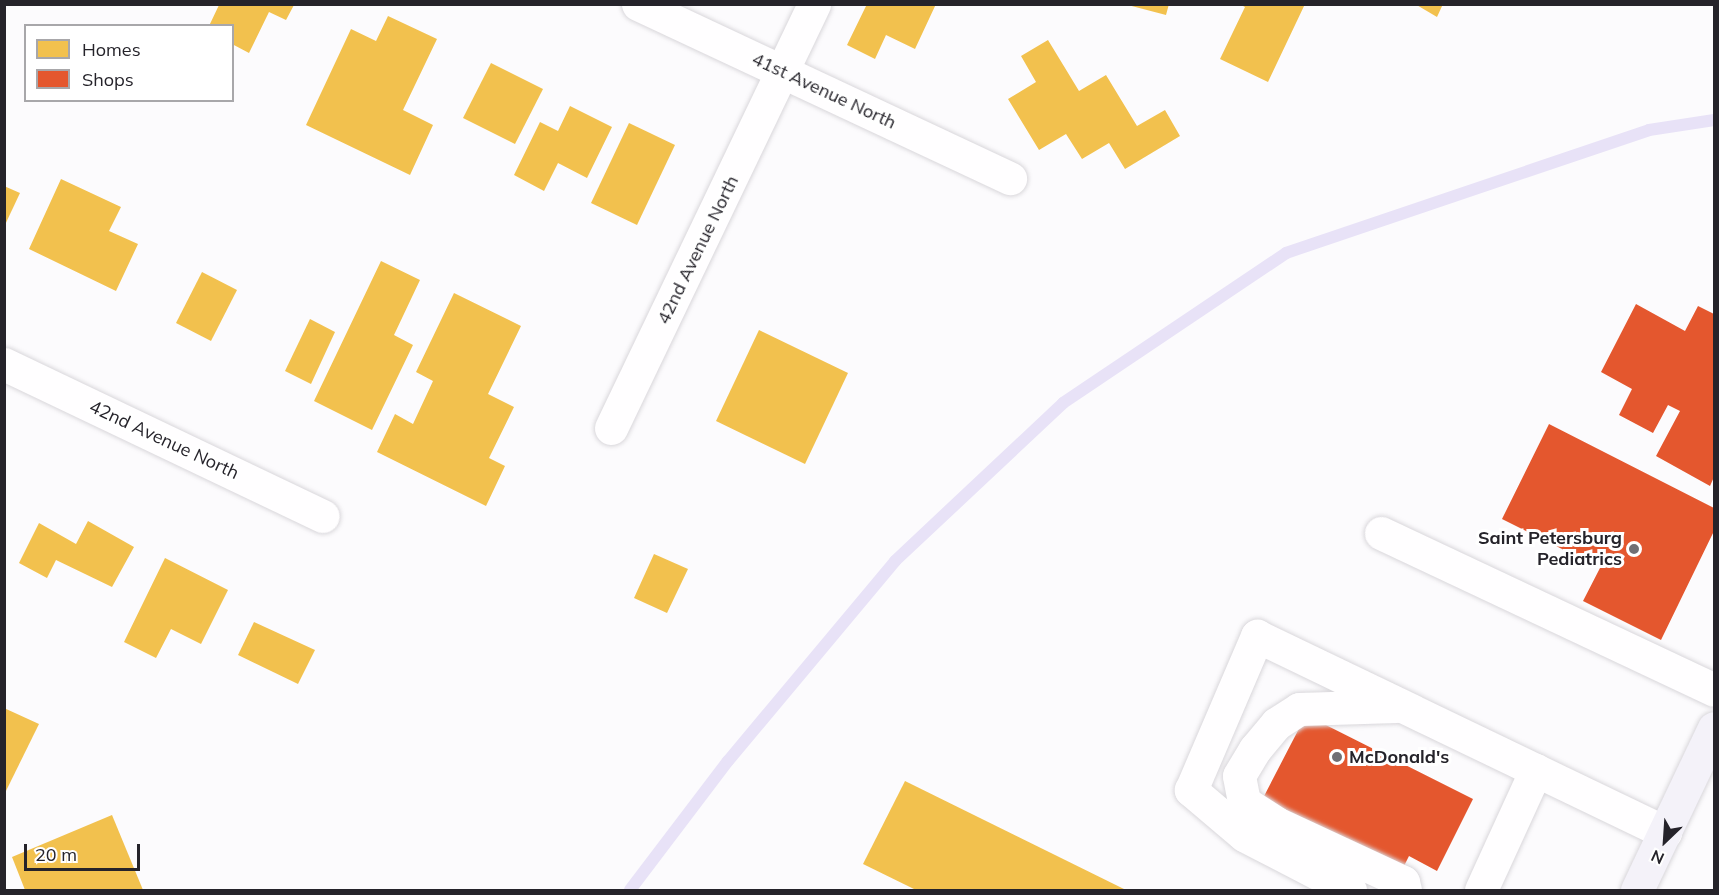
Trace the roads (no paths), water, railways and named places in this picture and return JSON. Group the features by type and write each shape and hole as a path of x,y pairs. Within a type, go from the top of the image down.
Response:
{"main road":[{"path":"1637,891 1714,728"}],"street":[{"name":"41st Avenue North","path":"638,4 1010,178"},
{"name":"42nd Avenue North","path":"611,428 784,72 814,4"},
{"name":"42nd Avenue North","path":"4,364 323,516"},
{"path":"1381,533 1714,690"},
{"path":"1350,891 1244,834 1191,790 1257,636 1665,832"},
{"path":"1401,706 1299,708 1276,724 1255,749 1239,776 1244,802 1276,823 1403,882 1405,891"},
{"path":"1481,891 1536,770"}],"waterway":[{"path":"630,890 728,761 895,561 1063,403 1286,253 1649,130 1714,120"}],"place":[{"name":"Saint Petersburg Pediatrics","path":"1634,549"},
{"name":"McDonald's","path":"1337,757"}]}
